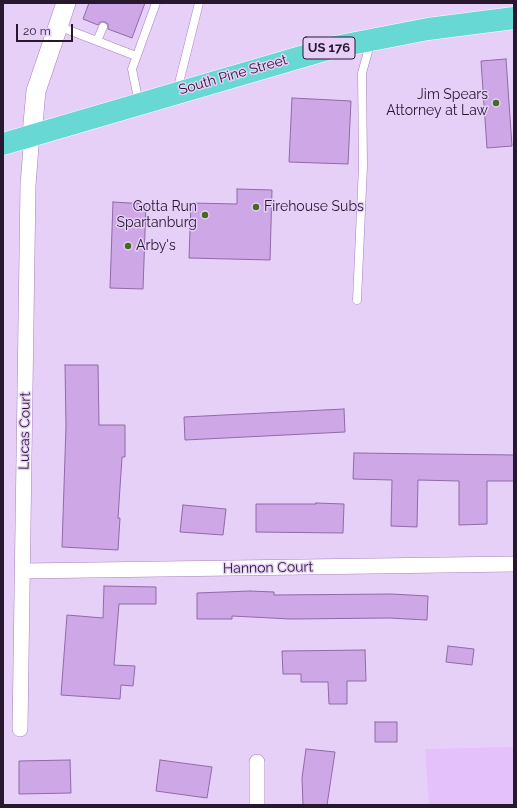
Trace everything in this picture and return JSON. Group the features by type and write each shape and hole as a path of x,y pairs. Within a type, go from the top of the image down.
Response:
{"highway":[{"name":"South Pine Street","path":"3,144 32,134 293,58 371,39 428,28 514,18"}],"street":[{"path":"32,134 36,91 66,3"},
{"name":"Lucas Court","path":"20,729 28,185 32,134"},
{"name":"Hannon Court","path":"23,571 514,564"},
{"path":"257,762 257,805"}],"lane":[{"path":"139,103 132,69 156,3"},
{"path":"177,92 199,3"},
{"path":"58,26 136,56"},
{"path":"97,41 103,27"},
{"path":"358,300 363,166 362,73 371,39"}],"shaded area":[{"path":"514,747 514,805 429,805 425,749"}],"building":[{"path":"89,3 145,3 132,38 108,29 108,24 105,22 100,22 98,25 83,19"},
{"name":"Jim Spears Attorney at Law","path":"506,59 512,146 487,148 481,61"},
{"path":"292,98 351,101 348,164 289,162"},
{"path":"237,189 272,190 270,260 189,258 191,203 237,204"},
{"name":"Arby's","path":"113,202 146,204 143,289 110,288"},
{"path":"65,365 98,365 99,425 125,425 125,457 122,457 118,518 120,518 118,550 62,547 66,426"},
{"path":"344,409 345,432 185,440 184,417"},
{"path":"354,453 514,455 514,481 487,481 487,524 459,525 459,481 418,480 417,527 391,526 392,480 353,479"},
{"path":"256,504 344,504 343,533 256,532"},
{"path":"183,505 226,509 223,535 180,532"},
{"path":"104,586 156,587 156,604 119,604 114,665 135,666 133,686 121,685 120,699 61,695 67,615 103,618"},
{"path":"250,591 274,592 274,595 391,594 428,596 427,620 389,618 290,619 232,616 232,619 197,619 197,593"},
{"path":"448,646 474,649 472,665 446,662"},
{"path":"365,650 366,681 347,681 347,704 329,704 328,682 301,682 301,674 283,674 282,651"},
{"path":"375,722 397,722 397,742 375,742"},
{"path":"306,749 335,752 327,805 303,805 302,778"},
{"path":"70,760 71,793 19,794 19,761"},
{"path":"160,760 212,767 207,798 156,791"}],"place":[{"name":"Jim Spears Attorney at Law","path":"496,103"},
{"name":"Firehouse Subs","path":"256,207"},
{"name":"Gotta Run Spartanburg","path":"205,215"},
{"name":"Arby's","path":"128,246"}]}
